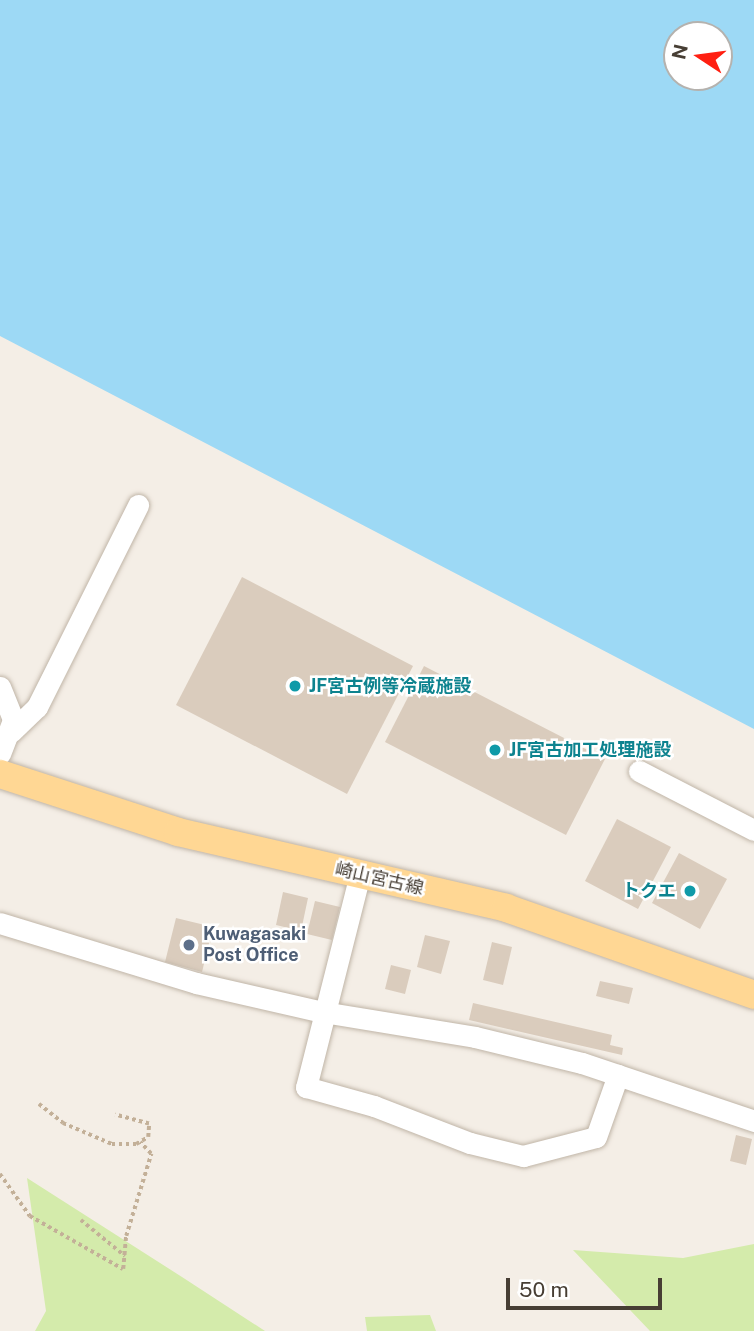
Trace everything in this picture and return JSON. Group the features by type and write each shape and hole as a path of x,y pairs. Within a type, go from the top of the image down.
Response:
{"main road":[{"name":"崎山宮古線","path":"0,774 178,832 506,908 754,995"}],"street":[{"path":"11,732 37,707 138,505"},
{"path":"0,687 13,720 11,732 0,754"},
{"path":"639,771 754,830"},
{"path":"360,874 306,1087 374,1106 470,1143 523,1156 596,1137 618,1075"},
{"path":"0,923 196,983 323,1012 475,1037 618,1075 754,1122"}],"path":[{"path":"38,1104 63,1123 112,1144 140,1142 148,1137 149,1124 115,1115"},
{"path":"0,1174 22,1208 41,1226 118,1269 124,1268 128,1227 151,1154 140,1142"},
{"path":"81,1220 126,1257"}],"green space":[{"path":"27,1178 265,1331 35,1331 46,1311"},
{"path":"754,1244 754,1331 650,1331 573,1250 683,1258"},
{"path":"430,1315 436,1331 367,1331 365,1317"}],"water":[{"path":"0,0 754,0 754,729 0,336"}],"building":[{"name":"JF宮古例等冷蔵施設","path":"242,577 413,666 347,794 176,705"},
{"name":"JF宮古加工処理施設","path":"424,666 605,759 566,835 385,742"},
{"path":"617,819 671,847 638,909 585,881"},
{"name":"トクエ","path":"679,853 727,879 700,929 652,903"},
{"path":"283,892 308,898 301,931 276,925"},
{"path":"315,901 340,907 332,940 307,934"},
{"path":"176,918 213,927 202,972 165,962"},
{"path":"425,935 450,941 441,974 417,967"},
{"path":"492,942 512,947 503,985 483,980"},
{"path":"391,965 411,970 405,994 385,989"},
{"path":"600,981 633,988 629,1004 596,996"},
{"path":"473,1003 612,1035 610,1045 623,1048 622,1055 469,1020"},
{"path":"736,1135 752,1139 746,1165 730,1161"}],"place":[{"name":"JF宮古例等冷蔵施設","path":"295,686"},
{"name":"JF宮古加工処理施設","path":"495,750"},
{"name":"トクエ","path":"690,891"},
{"name":"Kuwagasaki Post Office","path":"189,945"}]}
